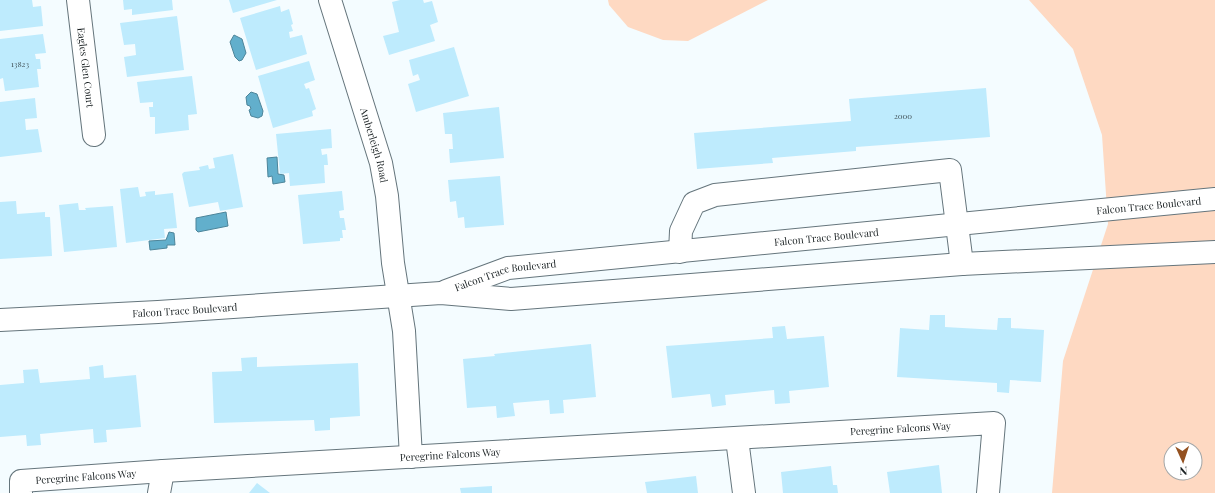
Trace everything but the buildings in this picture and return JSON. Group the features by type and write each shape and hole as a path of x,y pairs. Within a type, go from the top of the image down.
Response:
{"street":[{"name":"Eagles Glen Court","path":"78,0 94,135"},
{"name":"Amberleigh Road","path":"330,0 388,161 399,295 404,331 411,457"},
{"path":"680,252 681,231 694,203 716,195 950,170 962,264"},
{"name":"Falcon Trace Boulevard","path":"441,293 508,268 1215,199"},
{"name":"Falcon Trace Boulevard","path":"0,320 158,312 441,293 511,299 962,264 1215,252"},
{"name":"Peregrine Falcons Way","path":"21,493 21,481 629,443 737,439 994,423 988,493"},
{"path":"737,439 744,493"},
{"path":"159,493 163,471"}],"shaded area":[{"path":"608,0 768,0 688,41 663,40 628,27 609,5"},
{"path":"1029,0 1215,0 1215,493 1052,493 1063,361 1108,224 1102,135 1073,49"}],"water":[{"path":"234,35 242,39 246,53 242,60 239,61 235,57 230,42"},
{"path":"251,92 257,94 263,111 262,116 258,118 251,116 249,110 251,109 250,106 247,105 246,97"},
{"path":"277,157 278,174 284,175 285,182 273,184 272,176 268,177 267,158"},
{"path":"226,212 228,226 198,232 196,230 196,218"},
{"path":"169,232 174,233 175,245 167,245 167,248 150,250 149,241 166,240"}]}
